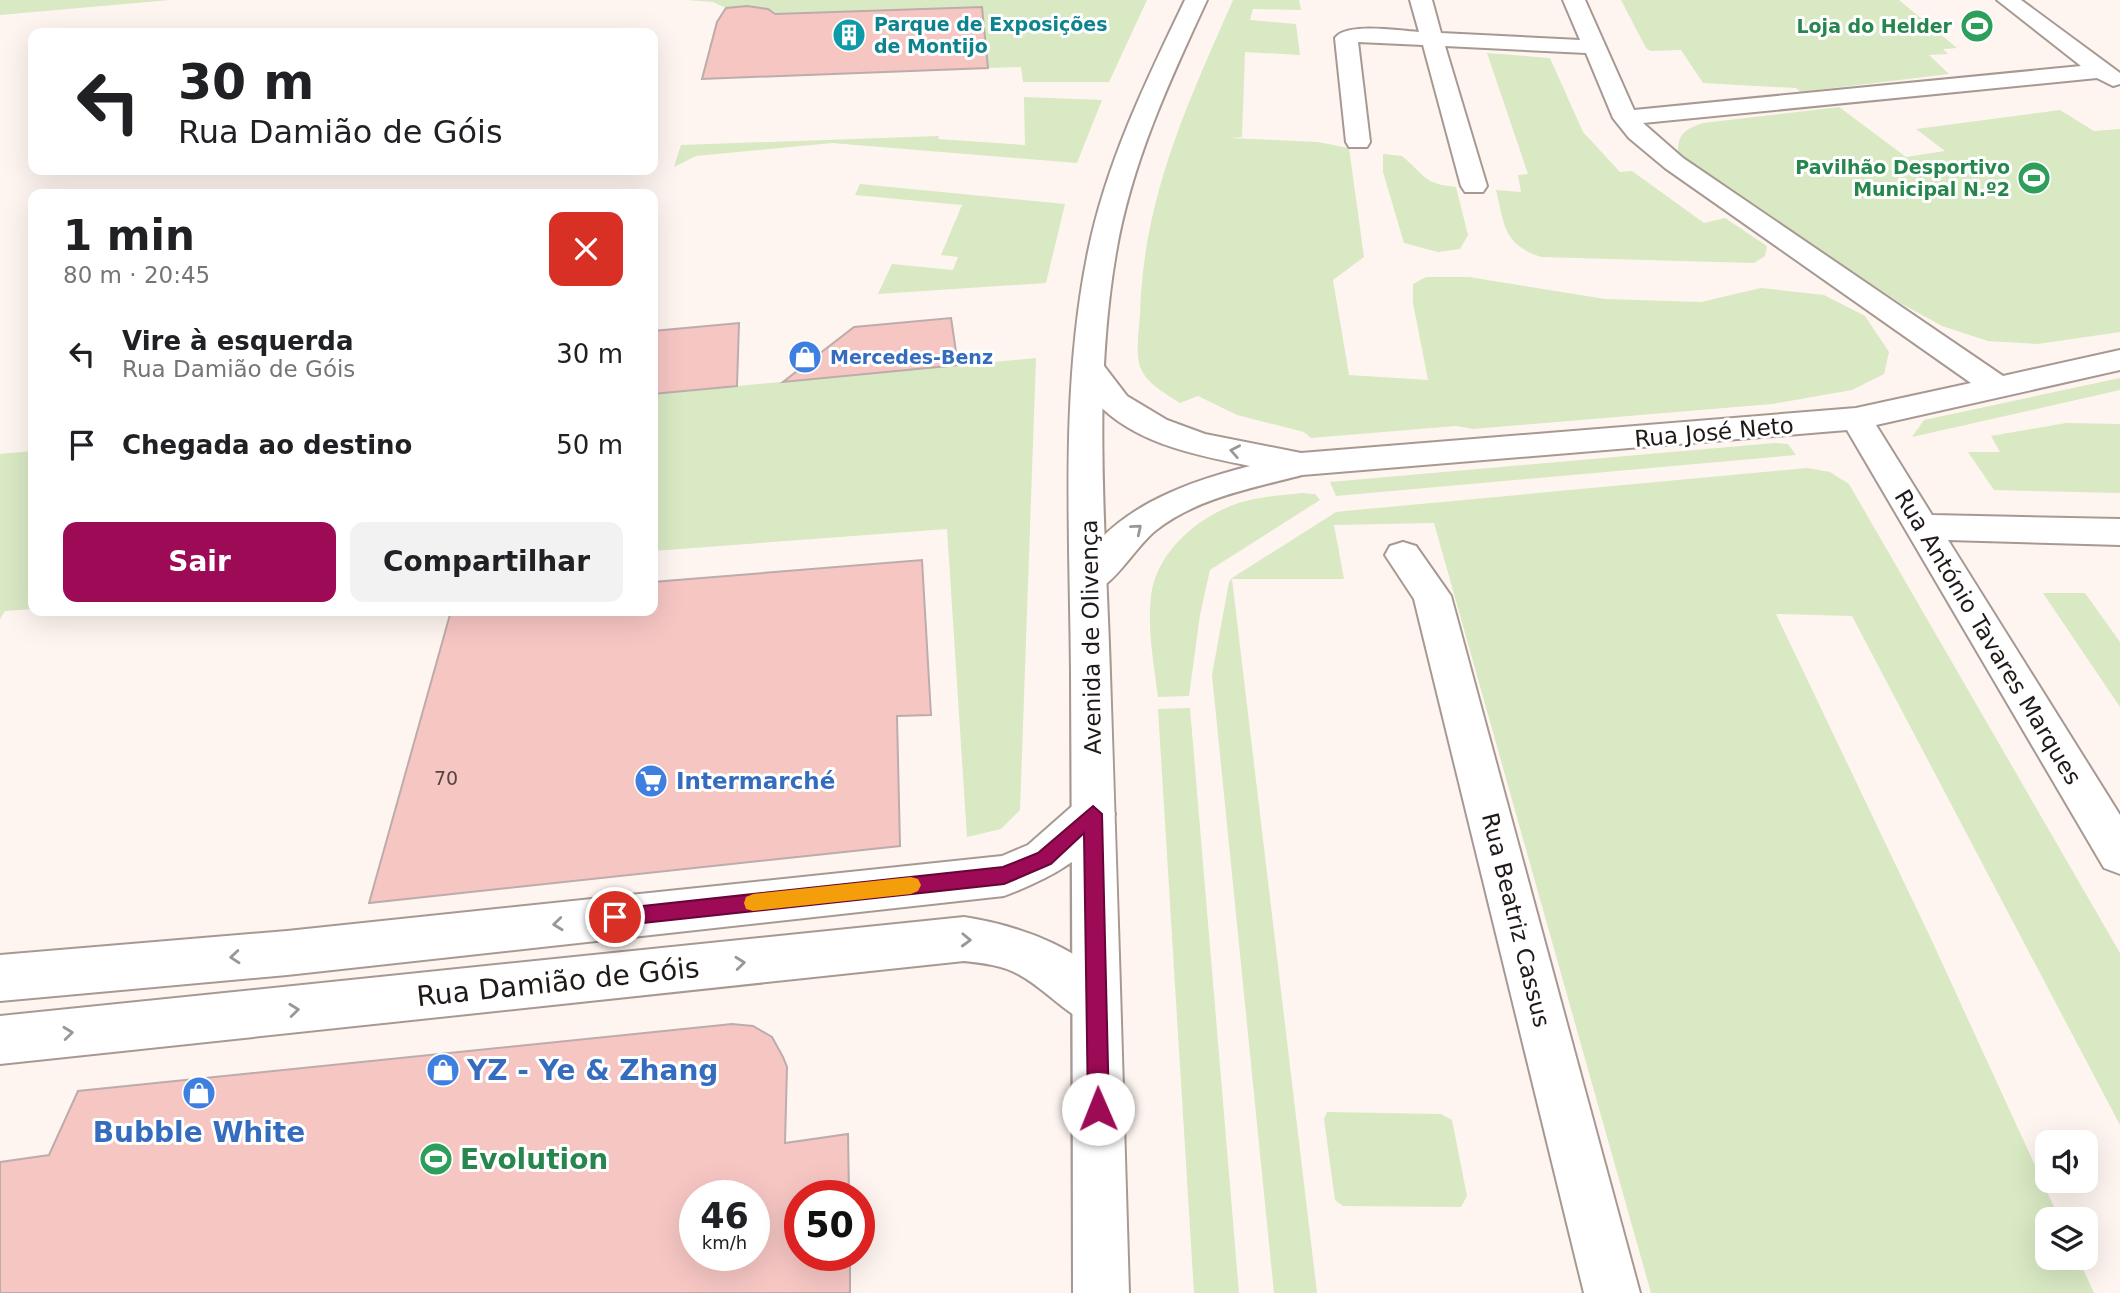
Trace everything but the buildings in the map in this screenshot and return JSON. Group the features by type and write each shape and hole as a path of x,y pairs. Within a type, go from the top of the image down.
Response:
{"street":[{"name":"Avenida de Olivença","path":"1101,1293 1090,577 1090,369 1095,294 1115,191 1140,119 1196,0"},
{"path":"1421,0 1474,186"},
{"path":"1574,0 1625,118 1674,163 1998,388"},
{"path":"2008,0 2111,78"},
{"path":"1358,142 1346,38 1355,35 1596,47"},
{"path":"1625,118 2111,78"},
{"name":"Rua José Neto","path":"1090,577 1135,529 1163,509 1220,485 1302,464 1856,419 2120,360"},
{"name":"Rua José Neto","path":"1090,369 1114,401 1147,425 1213,447 1302,464"},
{"name":"Rua António Tavares Marques","path":"1856,419 2120,854"},
{"path":"1922,527 2120,532"},
{"name":"Rua Beatriz Cassus","path":"1403,555 1432,596 1612,1293"},
{"path":"0,978 287,953 1004,876 1044,859 1093,814"},
{"name":"Rua Damião de Góis","path":"0,1040 964,939 1004,943 1042,960 1096,1004"}],"green space":[{"path":"0,0 170,0 0,15"},
{"path":"687,0 1147,0 1109,82 1023,82 1021,67 988,68 982,7 775,14 756,7 726,8 713,2"},
{"path":"1233,0 1299,0 1301,10 1253,9 1250,20 1296,24 1300,55 1245,52 1242,137 1231,138 1318,142 1349,148 1364,257 1333,280 1349,375 1428,380 1413,303 1413,284 1426,277 1469,277 1605,299 1701,302 1761,288 1824,295 1865,316 1889,352 1884,374 1852,390 1772,404 1473,429 1456,426 1311,438 1304,432 1237,415 1198,396 1180,403 1150,381 1139,363 1143,272 1149,231 1170,153 1199,77"},
{"path":"1621,0 1899,0 1957,48 1943,49 1948,54 1929,55 1949,74 1801,92 1796,88 1703,83 1681,50 1650,51 1646,48"},
{"path":"1487,53 1550,58 1583,132 1620,172 1632,171 1704,223 1725,218 1767,246 1765,256 1754,263 1541,257 1519,246 1512,240 1504,224 1496,190 1521,192 1518,175 1528,174"},
{"path":"1024,97 1102,100 1077,163 832,143 696,156 674,167 681,145 939,136 938,139 1025,145"},
{"path":"1839,107 1906,157 1945,151 1916,129 2060,110 2094,131 2120,129 2120,332 2038,344 1988,341 1942,326 1902,304 1691,165 1678,152 1681,136 1692,127 1703,123"},
{"path":"1383,154 1402,156 1430,181 1456,187 1468,235 1460,249 1438,252 1404,243 1383,172"},
{"path":"860,184 1065,204 1046,283 878,294 892,264 953,270 958,257 941,255 962,205 855,195"},
{"path":"1036,358 1020,810 1001,829 967,837 947,529 658,551 658,394"},
{"path":"2120,378 2120,390 1912,437 1924,420"},
{"path":"2066,423 2120,424 2120,493 1994,490 1968,452 2000,452 1991,436"},
{"path":"1774,443 1788,444 1796,455 1336,496 1330,482"},
{"path":"28,451 28,609 5,611 0,619 0,454"},
{"path":"1807,468 1830,472 1849,484 2120,953 2120,1125 1852,616 1776,614 1932,941 2035,1166 2035,1193 2048,1193 2054,1207 2035,1207 2035,1270 2083,1270 2094,1293 1651,1293 1434,523 1334,525 1344,579 1232,579 1317,1293 1274,1293 1212,675 1229,582 1232,578 1336,512"},
{"path":"1301,493 1315,494 1320,500 1210,570 1200,615 1189,696 1158,697 1151,647 1150,609 1155,578 1163,561 1188,532 1219,511 1254,499"},
{"path":"2043,593 2085,593 2120,642 2120,707"},
{"path":"1190,708 1239,1293 1194,1293 1158,709"},
{"path":"1327,1112 1441,1114 1452,1120 1467,1196 1461,1207 1343,1206 1335,1200 1324,1119"}],"slow traffic":[{"path":"753,903 911,885"}],"place":[{"name":"Loja do Helder","path":"1977,26"},
{"name":"Parque de Exposições de Montijo","path":"849,35"},
{"name":"Pavilhão Desportivo Municipal N.º2","path":"2034,178"},
{"name":"Mercedes-Benz","path":"805,357"},
{"name":"Intermarché","path":"651,781"},
{"name":"YZ - Ye & Zhang","path":"443,1070"},
{"name":"Bubble White","path":"199,1093"},
{"name":"Evolution","path":"436,1159"}],"route":[{"path":"615,917 1004,876 1044,859 1093,814 1098,1109"}]}
